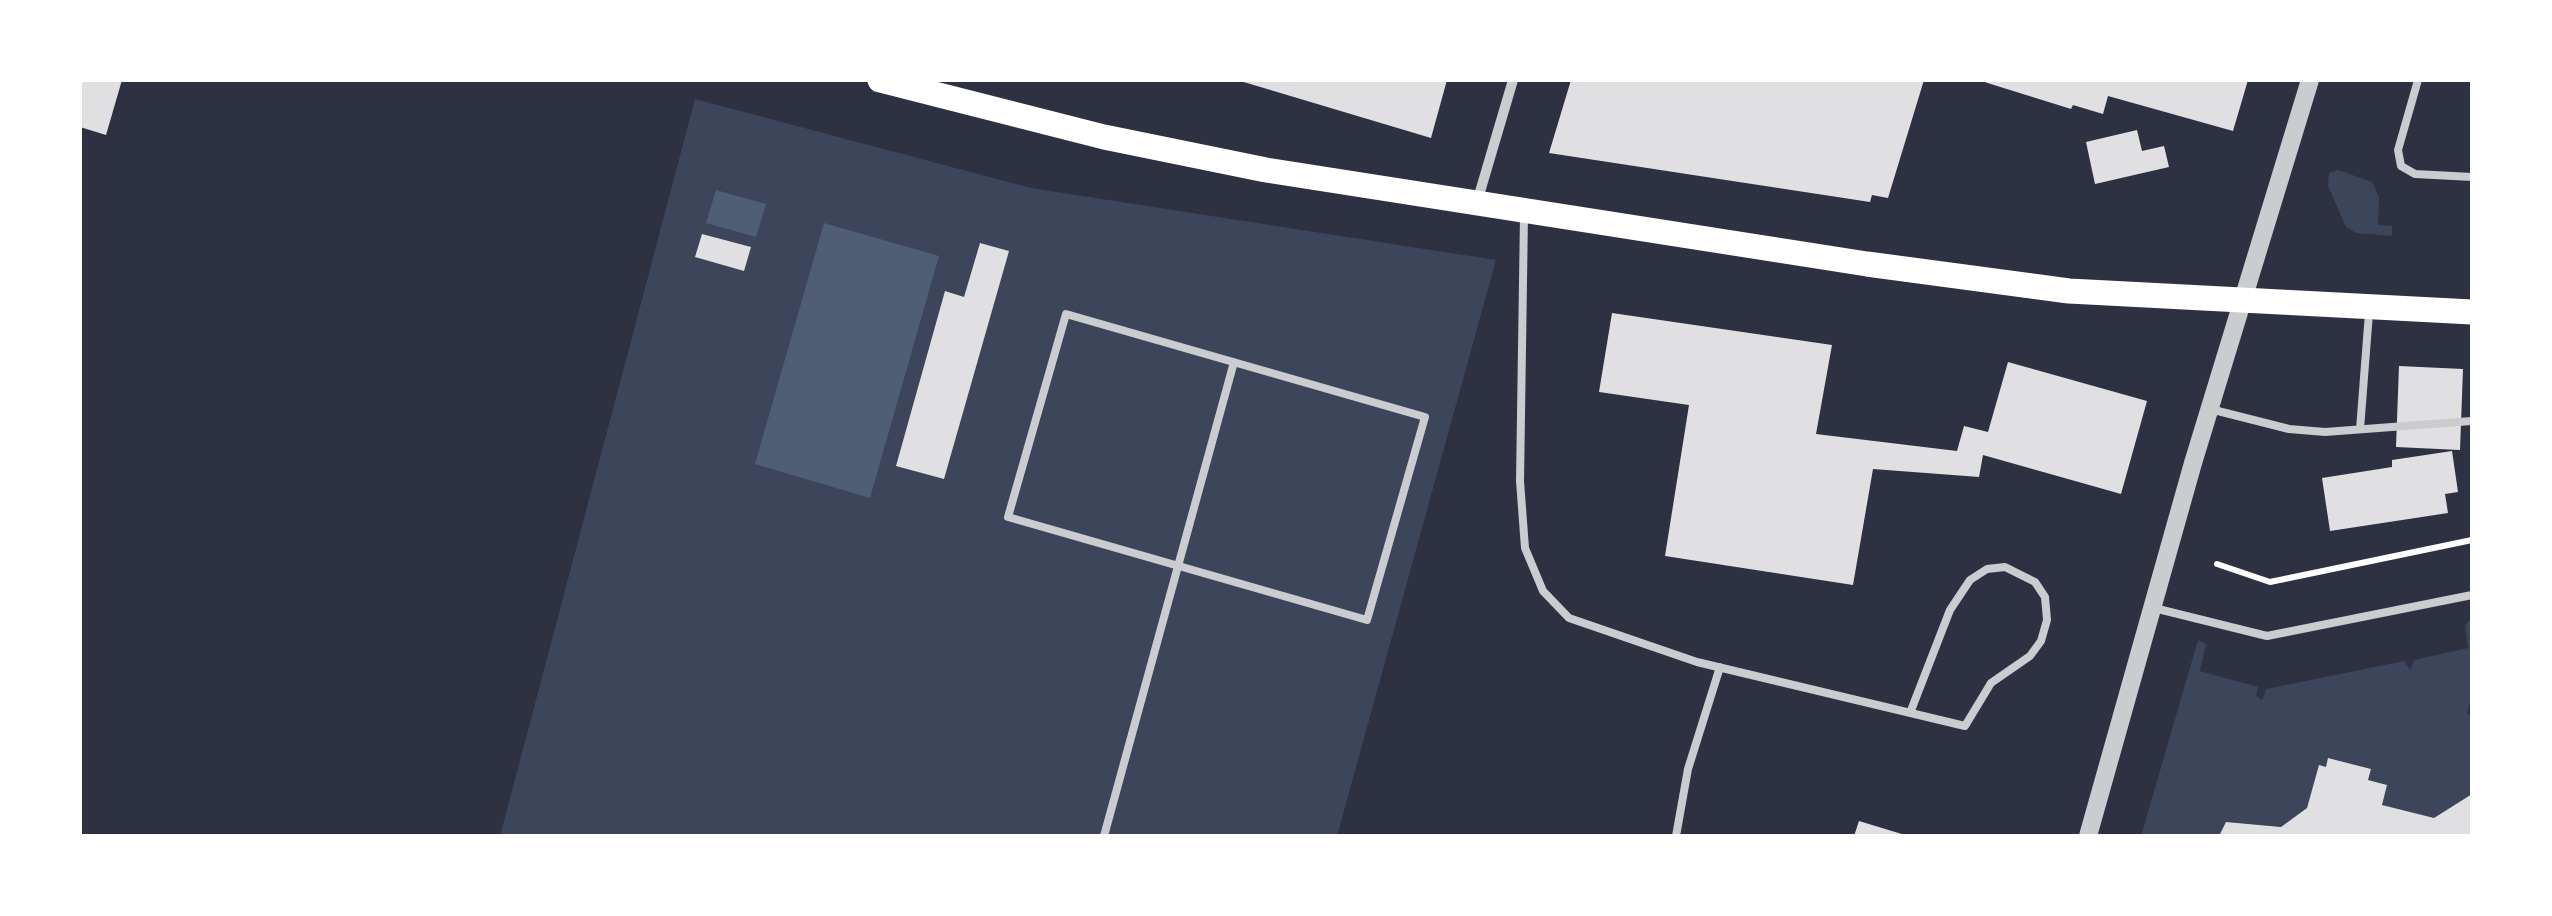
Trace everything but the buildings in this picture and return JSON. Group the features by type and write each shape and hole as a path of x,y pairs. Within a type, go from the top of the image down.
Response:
{"main road":[{"path":"880,80 1122,141 1266,170 2069,290 2472,312"}],"street":[{"path":"1476,203 1513,80"},
{"path":"2088,836 2242,298 2310,80"}],"lane":[{"path":"2418,80 2398,150 2401,166 2416,174 2472,177"},
{"path":"1524,210 1520,482 1526,548 1543,591 1569,618 1720,667 1910,713 1964,726 1991,684 2030,656 2041,640 2047,620 2045,597 2035,582 2005,567 1987,569 1970,580 1950,610 1910,713"},
{"path":"2360,429 2369,308"},
{"path":"1066,314 1425,418 1367,620 1177,566 1008,516 1066,314"},
{"path":"1104,836 1234,362"},
{"path":"2210,409 2289,429 2472,422"},
{"path":"2154,608 2266,636 2472,595"},
{"path":"1676,836 1688,769 1720,667"}],"path":[{"path":"2217,564 2270,582 2472,540"}],"shaded area":[{"path":"695,99 1031,188 1496,260 1337,836 500,836"},
{"path":"2338,170 2372,182 2379,197 2378,225 2392,226 2392,236 2356,233 2346,227 2328,186 2329,173"},
{"path":"716,190 766,204 756,237 706,223"},
{"path":"824,223 939,256 870,498 755,464"},
{"path":"2472,617 2472,695 2467,714 2472,716 2472,794 2434,818 2382,805 2387,785 2368,780 2371,769 2329,758 2326,767 2319,766 2307,808 2281,827 2227,822 2219,836 2141,836 2198,640 2206,644 2200,671 2258,687 2256,696 2262,700 2266,689 2404,661 2410,670 2414,660 2468,648 2465,625"}]}
